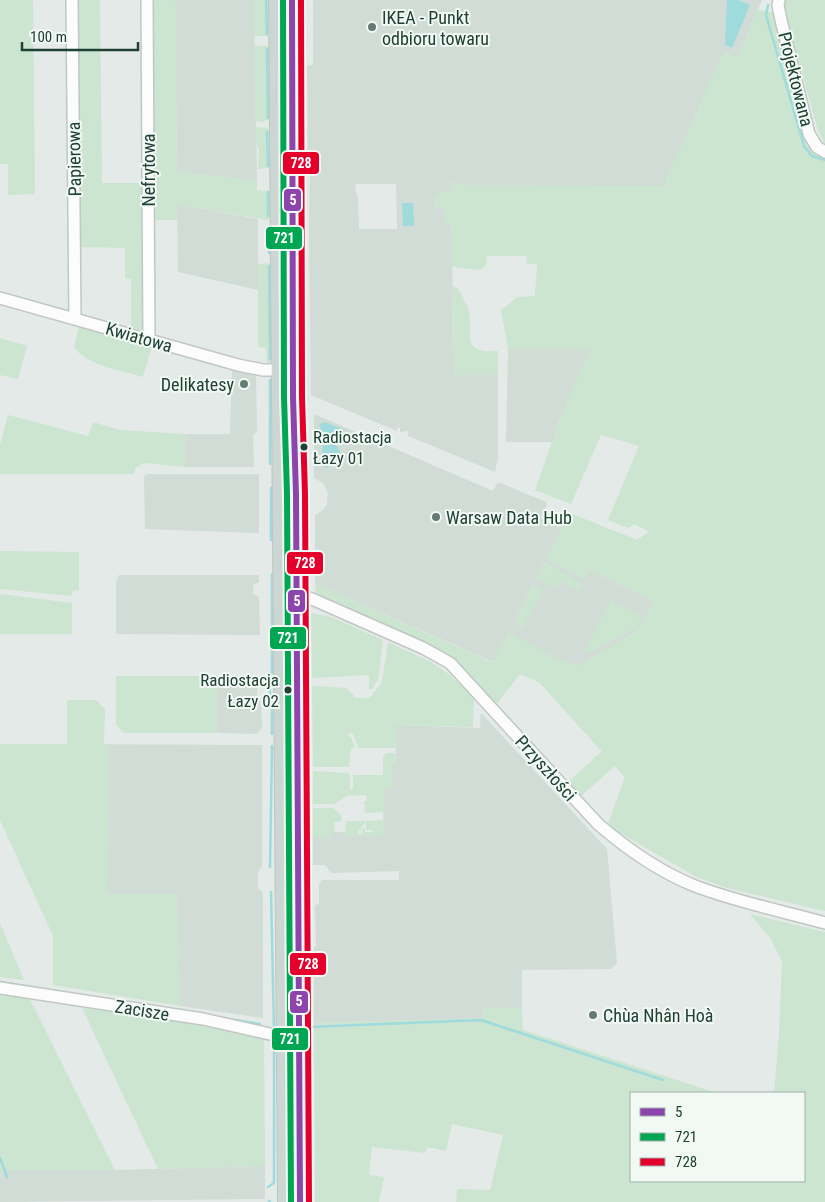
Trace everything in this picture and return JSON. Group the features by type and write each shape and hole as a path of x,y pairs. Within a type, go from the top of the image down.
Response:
{"main road":[{"path":"276,0 285,1202"},
{"path":"292,0 293,397 296,485 300,1202"}],"street":[{"name":"Papierowa","path":"72,0 75,319"},
{"name":"Nefrytowa","path":"147,0 149,340"},
{"name":"Projektowana","path":"779,0 781,20 809,134 813,142 825,152"},
{"name":"Kwiatowa","path":"0,298 238,365 263,370 279,370"},
{"name":"Przyszłości","path":"281,592 296,594 312,600 442,657 450,663 598,824 659,869 695,886 722,895 825,923"},
{"name":"Zacisze","path":"0,988 210,1021 283,1037"}],"shaded area":[{"path":"175,0 254,0 257,181 177,172"},
{"path":"313,0 762,0 737,59 724,52 825,911 728,888 697,877 608,825 625,777 539,682 315,584 315,515 327,505 328,493 323,483 314,478 314,414 493,491 498,482 546,502 547,504 541,518 560,528 569,513 637,540 689,506 685,452 561,416 552,442 506,442 508,349 590,349 663,187 463,185 451,182 454,374 498,375 498,457 495,472 408,436 408,431 400,432 400,428 397,427 397,431 311,395 310,173 308,173 307,66 313,65","holes":["356,184 396,184 397,229 359,229"]},
{"path":"177,204 258,219 258,290 178,272"},
{"path":"232,370 256,376 257,432 253,435 254,467 186,467 185,434 230,434"},
{"path":"146,474 259,474 259,533 145,529 144,477"},
{"path":"119,575 259,575 259,582 253,585 253,593 259,597 260,635 116,634 116,582"},
{"path":"218,676 261,676 261,684 257,688 257,697 261,703 262,728 257,734 217,733"},
{"path":"481,713 607,849 617,963 611,969 522,970 522,1008 484,1008 483,1018 314,1023 315,905 319,904 319,883 322,880 399,880 399,871 331,873 325,865 313,865 313,837 331,837 331,832 345,832 345,836 384,835 384,789 392,788 392,765 396,765 395,725 480,728"},
{"path":"53,744 262,745 262,866 258,872 258,888 263,893 263,1018 180,1006 177,894 52,894"},
{"path":"265,1166 265,1199 0,1202 0,1178 3,1178 1,1170 115,1170"}],"green space":[{"path":"0,0 33,0 35,194 8,195 8,164 0,164"},
{"path":"76,0 100,0 102,183 145,183 145,327 142,330 131,327 131,279 125,278 125,248 78,247"},
{"path":"150,0 175,0 177,172 257,181 257,190 270,192 270,218 267,220 177,204 177,220 152,220"},
{"path":"254,0 268,0 268,36 254,36"},
{"path":"784,0 825,0 825,144 818,131 785,11"},
{"path":"757,10 776,13 808,141 825,156 825,911 728,888 697,877 611,828 608,825 625,777 615,766 581,796 568,782 602,751 539,682 520,674 496,705 456,660 316,593 315,584 492,662 508,632 553,657 578,666 633,633 636,627 597,649 584,653 611,600 642,616 637,626 640,626 653,601 590,571 585,580 546,559 569,513 637,540 649,532 635,524 628,528 608,520 639,446 601,435 571,504 535,490 566,403 590,349 508,349 501,310 517,297 535,296 537,264 527,264 526,256 487,256 486,265 480,270 452,267 452,223 444,223 444,210 442,207 436,208 433,202 440,193 451,190 451,182 463,185 663,186 723,52 737,59"},
{"path":"254,46 269,46 269,119 262,122 255,121"},
{"path":"255,127 267,128 269,130 270,168 258,169 259,147 257,147"},
{"path":"268,263 271,356 270,362 267,363 266,348 258,347 258,264"},
{"path":"453,286 459,290 468,309 473,346 478,350 498,351 498,375 454,375"},
{"path":"79,326 152,347 143,377 87,359 74,347"},
{"path":"0,338 27,346 18,379 0,375"},
{"path":"8,415 88,436 93,422 120,430 185,434 186,467 145,463 135,468 134,474 0,474 0,445"},
{"path":"0,551 79,552 79,590 72,591 72,596 0,589"},
{"path":"544,562 583,584 579,591 559,581 556,588 536,578"},
{"path":"532,585 543,591 522,629 515,619"},
{"path":"0,594 72,603 72,634 0,634"},
{"path":"311,613 331,617 383,640 378,680 372,689 369,689 369,675 312,678"},
{"path":"388,642 431,662 450,675 474,698 473,727 396,725 395,748 358,748 353,734 350,732 348,736 351,737 355,748 351,748 349,767 316,767 313,765 312,686 346,688 356,698 370,698 382,682"},
{"path":"116,676 218,676 217,733 124,733 116,725"},
{"path":"67,700 96,700 105,709 104,745 109,745 107,894 177,894 180,1006 53,985 53,936 0,820 0,744 67,744"},
{"path":"386,753 395,753 396,765 392,765 392,789 384,789 384,835 345,836 346,821 365,821 365,824 358,833 363,834 362,830 365,827 365,832 372,832 372,830 366,830 366,821 383,820 383,812 365,813 364,801 367,801 366,795 347,796 334,804 313,804 313,771 348,773 350,775 350,789 353,789 353,775 383,775 383,757"},
{"path":"313,808 333,808 340,814 342,821 334,822 335,832 331,832 331,837 313,837"},
{"path":"750,914 825,932 825,1202 456,1202 457,1189 490,1190 503,1135 452,1124 446,1151 427,1147 425,1153 372,1147 369,1175 384,1177 379,1202 315,1202 314,1023 483,1018 483,1008 522,1008 523,1030 714,1092 630,1092 630,1182 805,1182 805,1092 774,1092 782,961 770,938"},
{"path":"0,923 24,980 0,977"},
{"path":"0,994 30,999 115,1170 2,1170 3,1178 0,1178"},
{"path":"82,1008 172,1020 264,1038 265,1166 158,1169"}],"water":[{"path":"727,0 739,0 750,5 732,48 725,45"},
{"path":"402,203 413,203 414,226 403,226"},
{"path":"324,422 340,428 342,433 336,445 340,451 341,458 326,468 321,464 324,437 319,425"}],"waterway":[{"path":"266,0 267,34"},
{"path":"768,5 766,15 804,146 812,156 825,160"},
{"path":"267,49 268,118"},
{"path":"267,132 268,166"},
{"path":"268,192 268,216"},
{"path":"268,232 269,253"},
{"path":"269,266 270,359"},
{"path":"270,380 270,464"},
{"path":"271,488 271,540"},
{"path":"272,574 272,628"},
{"path":"305,616 306,677"},
{"path":"272,646 272,672 270,676 272,734"},
{"path":"306,688 307,764"},
{"path":"270,867 272,746"},
{"path":"307,774 308,801"},
{"path":"308,811 309,856"},
{"path":"308,889 310,980"},
{"path":"271,892 274,1029"},
{"path":"0,982 63,992"},
{"path":"310,996 310,1202"},
{"path":"222,1018 260,1024"},
{"path":"309,1027 481,1020 663,1080"},
{"path":"268,1187 274,1183 274,1045"},
{"path":"0,1158 7,1177"}],"transit line":[{"name":"721","path":"283,0 284,397 287,494 291,1202"},
{"name":"5","path":"292,0 293,397 296,494 300,1202"},
{"name":"728","path":"301,0 302,397 305,494 309,1202"}],"place":[{"name":"IKEA - Punkt odbioru towaru","path":"372,27"},
{"name":"Delikatesy","path":"244,384"},
{"name":"Radiostacja Łazy 01","path":"304,447"},
{"name":"Warsaw Data Hub","path":"436,517"},
{"name":"Radiostacja Łazy 02","path":"288,690"},
{"name":"Chùa Nhân Hoà","path":"593,1015"}]}
